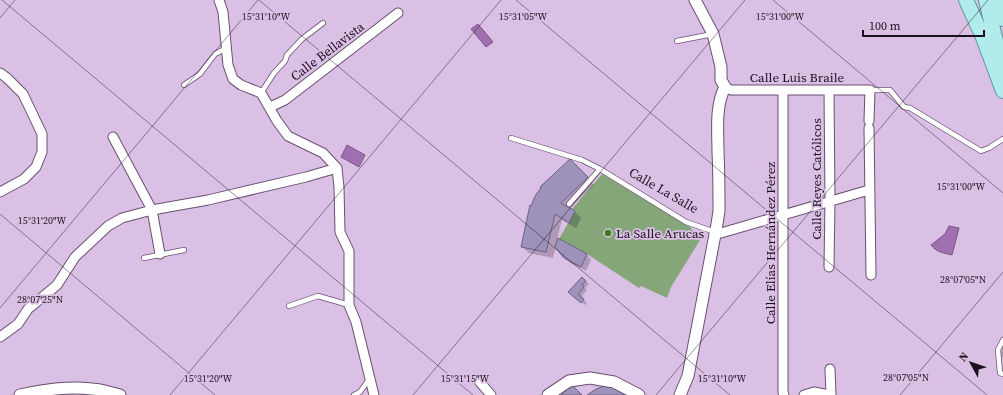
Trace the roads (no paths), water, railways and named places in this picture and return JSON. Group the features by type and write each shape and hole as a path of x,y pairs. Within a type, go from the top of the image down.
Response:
{"main road":[{"path":"966,0 982,35 1003,92"},
{"path":"986,0 1003,70"},
{"path":"998,0 1003,19"}],"street":[{"path":"219,0 223,12 228,65 233,79 241,85 261,93 277,121 288,136 323,153 337,168 340,232 349,251 349,305 356,322 374,395"},
{"path":"680,395 688,376 719,211 718,132 721,95 725,87 721,80 721,67 713,34 698,2"},
{"name":"Calle Bellavista","path":"270,107 285,100 398,13"},
{"path":"0,72 23,94 42,134 42,152 36,167 24,179 0,192"},
{"name":"Calle Luis Braile","path":"725,87 731,90 870,90"},
{"name":"Calle Elías Hernández Pérez","path":"783,90 784,395"},
{"name":"Calle Reyes Católicos","path":"829,90 829,267"},
{"path":"870,90 869,190 871,275"},
{"path":"113,137 152,210 160,254"},
{"path":"0,337 18,324 28,309 57,285 75,257 108,226 122,218 152,210 208,200 306,177 337,168"},
{"path":"715,232 721,233 869,190"},
{"path":"804,395 814,392 830,395 830,369"},
{"path":"548,395 569,381 590,378 614,382 639,395"},
{"path":"479,381 491,395"},
{"path":"20,395 69,388 94,389 120,395"}],"lane":[{"path":"261,93 274,73 285,62 287,55 302,39 323,23"},
{"path":"677,41 713,34"},
{"path":"184,85 200,74 215,54 227,48"},
{"path":"870,90 890,90 904,106 910,108 981,151 1003,139"},
{"name":"Calle La Salle","path":"511,138 582,160 686,222 715,232"},
{"path":"569,204 600,170"},
{"path":"144,258 184,250"},
{"path":"289,306 318,296 349,305"},
{"path":"1003,340 998,350 1000,372 1003,374"},
{"path":"354,395 360,392 370,378"}],"place":[{"name":"La Salle Arucas","path":"608,233"}]}
